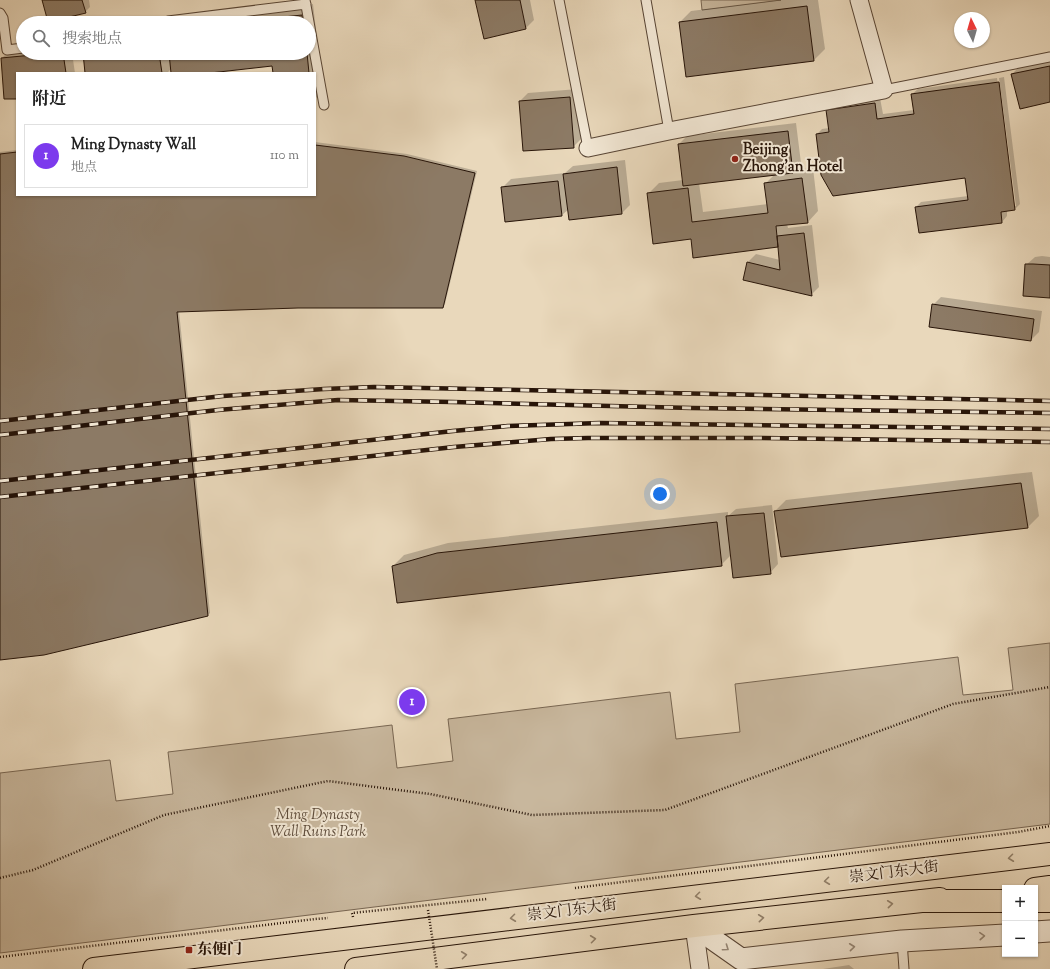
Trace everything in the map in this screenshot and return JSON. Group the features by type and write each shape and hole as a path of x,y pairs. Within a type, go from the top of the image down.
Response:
{"main road":[{"name":"崇文门东大街","path":"94,969 1050,854"},
{"path":"1038,889 1050,887"},
{"name":"崇文门东大街","path":"356,969 694,926 1002,892"},
{"path":"922,901 1002,901"},
{"path":"1038,901 1050,901"}],"street":[{"path":"588,148 884,90 859,0"},
{"path":"694,926 741,959 902,942 1002,934"},
{"path":"694,926 700,969"},
{"path":"1038,932 1050,932"}],"lane":[{"path":"559,0 588,148"},
{"path":"646,0 669,131"},
{"path":"205,16 306,2 308,16"},
{"path":"0,14 3,18 7,50 16,49"},
{"path":"884,90 1050,57"},
{"path":"316,59 324,105"},
{"path":"902,942 904,969"}],"path":[{"path":"0,878 33,870 164,815 328,781 430,794 532,815 665,810 953,704 1050,687"},
{"path":"574,889 1018,832 1050,826"},
{"path":"353,917 352,913 487,899"},
{"path":"428,910 437,969"},
{"path":"0,958 330,918"}],"green space":[{"path":"701,0 781,0 702,10"},
{"name":"Ming Dynasty Wall Ruins Park","path":"1050,643 1050,824 0,953 0,773 110,760 116,801 173,794 168,752 392,725 397,768 453,761 448,719 670,692 676,739 740,732 735,684 958,657 963,695 1013,690 1008,648"}],"building":[{"path":"42,0 82,0 86,13 73,16 46,16"},
{"path":"475,0 520,0 526,29 484,39"},
{"path":"807,6 814,61 686,77 679,22"},
{"path":"16,57 16,60 64,60 66,72 16,72 16,99 4,99 1,58"},
{"path":"84,60 160,60 162,72 85,72"},
{"path":"170,60 308,60 309,72 273,72 272,66 219,72 171,72"},
{"path":"1050,66 1050,102 1020,109 1011,74"},
{"path":"999,82 1015,210 1001,212 1002,223 919,233 915,207 968,200 965,178 833,196 821,175 816,134 829,132 826,110 875,103 877,119 914,114 911,94"},
{"path":"570,97 574,148 523,151 519,101"},
{"path":"788,131 793,173 683,186 678,144"},
{"path":"316,145 404,156 475,173 443,308 298,308 177,312 208,616 44,655 0,660 0,154 16,152 16,196 316,196"},
{"path":"617,167 622,214 569,220 563,174"},
{"path":"802,178 808,223 776,226 778,247 693,258 691,239 653,244 647,193 688,188 692,222 768,213 764,183"},
{"path":"558,181 562,216 505,222 501,187"},
{"path":"804,233 812,296 743,280 747,262 780,270 777,236"},
{"path":"1025,264 1050,265 1050,298 1023,296"},
{"path":"932,304 1034,319 1031,341 929,327"},
{"path":"1021,483 1028,528 781,557 774,511"},
{"path":"764,513 771,574 733,578 726,516"},
{"path":"717,522 722,566 397,603 392,566 437,553"}],"railway":[{"path":"0,421 223,396 374,387 1050,401"},
{"path":"0,435 218,410 338,400 692,408 1050,413"},
{"path":"0,481 508,426 600,423 1050,429"},
{"path":"0,497 454,447 551,439 758,438 1050,442"}],"place":[{"name":"Beijing Zhong'an Hotel","path":"735,159"},
{"name":"Ming Dynasty Wall","path":"412,702"},
{"name":"东便门","path":"189,950"}]}
